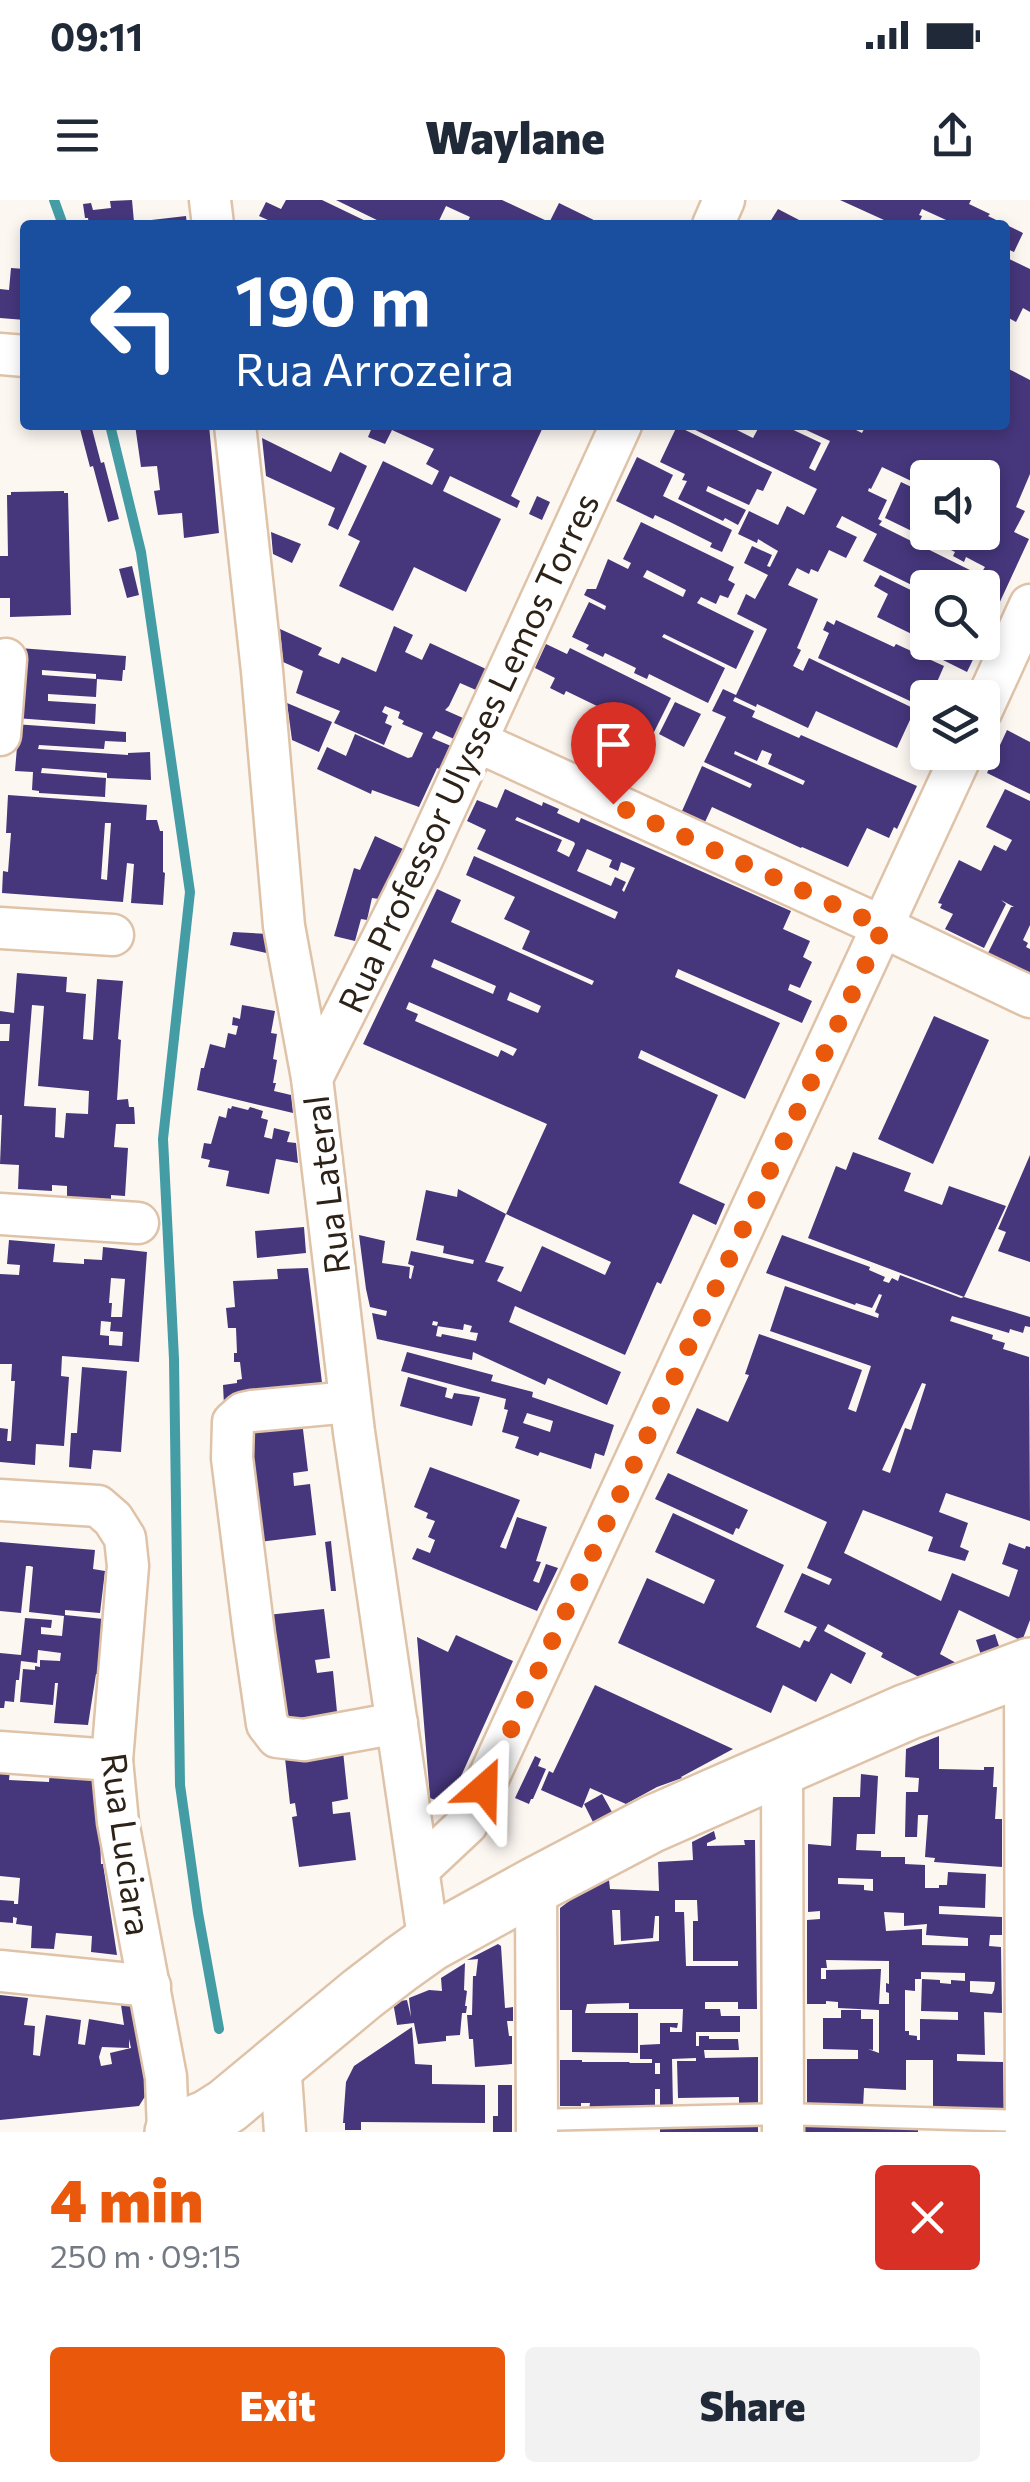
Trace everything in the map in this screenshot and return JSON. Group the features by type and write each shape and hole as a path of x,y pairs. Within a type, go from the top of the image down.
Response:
{"main road":[{"path":"171,2132 227,2106 429,1944 536,1885 652,1824 907,1712 1028,1667"}],"street":[{"name":"Rua Lateral","path":"236,430 284,926 312,1078 350,1402 429,1944"},
{"name":"Rua Professor Ulysses Lemos Torres","path":"312,1078 478,742 619,430"},
{"path":"996,680 1030,606"},
{"path":"0,735 6,659"},
{"path":"478,742 1030,997"},
{"path":"419,1869 468,1824 955,770"},
{"path":"0,928 113,935"},
{"path":"0,1214 138,1223"},
{"path":"350,1402 252,1411 233,1422 232,1458 267,1724 277,1737 304,1740 397,1722"},
{"name":"Rua Luciara","path":"0,1500 98,1506 113,1519 125,1538 128,1566 112,1760 118,1822 166,2077 171,2132"},
{"path":"1026,2127 1028,1667"},
{"path":"0,1752 112,1760"},
{"path":"782,1768 783,2123"},
{"path":"536,1885 537,2126"},
{"path":"0,1972 150,1986"},
{"path":"280,2062 285,2132"}],"lane":[{"path":"537,2126 783,2123 1026,2127"}],"building":[{"path":"132,200 134,220 85,218 83,204 91,203 93,210 111,208 110,201"},
{"path":"286,200 322,200 364,220 268,220 259,216 266,202 281,209"},
{"path":"336,200 502,200 545,220 468,220 470,217 446,206 439,220 377,220"},
{"path":"840,200 971,200 969,204 996,220 946,220 922,209 920,220 884,220"},
{"path":"559,203 594,220 550,220"},
{"path":"778,209 799,220 771,220"},
{"path":"186,216 186,220 151,220"},
{"path":"1010,227 1023,233 1014,252 1010,250"},
{"path":"1010,259 1030,269 1030,312 1023,308 1016,322 1010,319"},
{"path":"11,268 20,269 20,320 0,318 0,289 9,290"},
{"path":"1010,370 1030,380 1030,474 1016,507 1025,511 1014,532 1029,539 1000,602 1000,570 983,570 985,567 966,557 964,562 953,556 955,552 951,550 1000,550 1000,460 910,460 910,480 882,467 868,491 887,500 879,525 910,540 910,550 930,550 970,570 910,570 910,584 863,561 877,534 842,516 836,527 857,537 846,558 829,550 818,572 811,569 809,574 797,568 788,585 818,599 793,666 803,671 809,658 910,707 910,720 897,748 816,711 808,728 757,704 756,707 735,697 733,701 755,711 752,717 917,786 897,829 894,827 889,838 867,828 848,867 712,807 705,822 682,811 702,766 750,788 752,784 704,762 726,717 712,711 723,689 736,695 767,629 737,614 746,594 755,599 768,575 744,563 752,546 772,555 767,566 770,567 778,551 758,539 757,543 738,534 749,511 778,525 787,506 804,515 817,489 695,430 737,430 753,438 757,430 794,430 821,443 809,468 815,471 830,441 806,430 1010,430","holes":["762,750 772,754 768,764 805,781 803,785 734,754 735,751 757,761"]},
{"path":"80,430 92,430 119,519 108,522 93,466 90,467"},
{"path":"136,430 209,430 219,533 184,538 182,513 158,515 154,491 160,490 157,466 141,467"},
{"path":"371,430 392,430 385,444 368,437"},
{"path":"392,430 542,430 511,496 520,501 517,508 450,476 443,491 501,519 466,592 414,567 393,611 339,586 360,541 348,535 383,461 432,485 439,471 426,464 434,449"},
{"path":"675,430 685,430 772,472 763,491 757,489 749,505 708,486 706,491 746,510 738,525 678,499 687,481 682,480 685,474 660,462"},
{"path":"262,438 331,472 340,452 367,466 338,530 328,525 335,508 266,476"},
{"path":"637,457 673,475 663,496 732,530 722,552 670,522 655,515 653,519 616,501"},
{"path":"901,482 910,486 910,530 885,518"},
{"path":"68,493 71,615 10,617 10,598 0,598 0,556 8,556 7,495"},
{"path":"537,496 550,502 542,520 529,514"},
{"path":"641,522 734,567 728,580 735,584 728,598 720,595 716,604 701,597 697,603 754,631 736,669 664,634 662,637 725,668 708,703 649,674 647,679 634,673 636,668 605,653 603,657 586,649 589,645 572,637 589,602 605,610 606,606 584,595 587,589 596,589 608,559 628,569 631,563 623,559","holes":["647,570 686,590 683,597 643,577"]},
{"path":"271,532 301,544 292,563 273,554"},
{"path":"132,566 139,595 127,598 119,569"},
{"path":"880,575 910,590 910,633 877,617 888,594 874,586"},
{"path":"836,620 910,650 910,660 931,660 944,666 938,680 910,680 910,701 818,658 829,633 823,630 827,621 834,625"},
{"path":"394,626 413,635 405,652 422,660 430,643 486,669 476,690 460,683 445,710 463,718 454,739 436,731 432,738 451,746 419,807 372,790 371,794 317,769 327,747 346,756 355,734 408,758 423,733 402,724 400,712 385,706 385,723 392,726 384,745 334,723 340,711 296,693 303,671 283,662 280,629 322,648 318,655 339,664 342,657 376,672"},
{"path":"546,644 567,654 570,648 671,698 653,734 610,712 608,717 595,710 597,706 566,691 564,695 550,688 555,678 535,668"},
{"path":"19,648 126,656 122,681 97,679 96,697 48,694 48,701 96,704 95,724 16,718","holes":["42,670 96,674 96,679 42,675"]},
{"path":"943,660 973,660 967,672"},
{"path":"675,702 701,714 684,747 659,734"},
{"path":"287,703 332,722 319,752 292,740"},
{"path":"14,724 126,732 126,742 105,741 104,749 39,745 38,749 128,755 150,752 151,780 42,768 41,773 106,778 105,797 39,793 32,790 33,772 15,771"},
{"path":"1007,730 1030,742 1030,794 987,773 1000,770 1000,745"},
{"path":"505,789 542,806 543,802 559,809 557,813 579,823 581,818 791,911 783,929 810,941 803,957 812,962 800,988 790,984 788,990 812,1001 802,1023 678,969 675,977 780,1023 745,1099 641,1050 638,1058 718,1095 679,1183 725,1204 716,1225 693,1214 625,1355 515,1306 509,1322 621,1372 607,1405 548,1378 545,1385 473,1352 472,1360 377,1339 372,1313 386,1316 387,1311 370,1307 366,1289 359,1235 385,1241 382,1263 410,1267 411,1279 411,1251 473,1264 474,1260 443,1253 444,1246 416,1240 426,1190 457,1197 458,1189 506,1214 547,1124 363,1044 437,889 461,900 451,922 592,985 594,981 522,949 530,931 504,919 515,897 466,875 474,856 615,919 618,912 477,849 486,830 467,821 477,800 497,808","holes":["517,817 574,842 569,857 557,851 562,840 515,820","587,849 612,860 609,867 618,871 621,862 635,868 624,892 626,882 615,877 611,886 577,871","434,959 496,986 493,994 431,967","510,992 541,1006 538,1013 507,1000","409,1002 517,1049 513,1056 501,1050 498,1057 415,1021 418,1014 406,1009","506,1214 611,1262 605,1275 542,1246 521,1292 497,1281 504,1267 485,1262","464,1324 472,1326 470,1332 478,1333 476,1341 436,1336 438,1326 463,1330"]},
{"path":"1005,789 1030,801 1030,925 1023,940 1030,949 1030,974 987,955 1014,907 1001,900 1006,904 984,948 945,929 953,914 938,903 959,860 981,871 994,845 1006,851 1012,840 986,827"},
{"path":"8,795 147,805 146,820 157,820 163,831 163,905 131,903 134,864 127,863 123,902 2,893 11,833 6,833","holes":["105,823 111,823 107,880 101,879"]},
{"path":"375,836 403,849 379,899 372,898 367,920 361,919 355,941 334,936 354,868 360,870"},
{"path":"233,932 269,934 271,954 230,945"},
{"path":"17,973 67,977 66,992 86,994 83,1039 93,1040 97,979 123,981 117,1100 128,1099 129,1107 134,1107 135,1124 116,1124 114,1147 128,1148 125,1196 111,1195 111,1200 67,1197 67,1186 52,1185 52,1191 18,1189 19,1165 0,1164 0,1041 9,1041 10,1024 0,1024 0,1011 14,1013","holes":["32,1005 44,1006 38,1086 89,1091 88,1114 66,1113 64,1138 55,1137 56,1108 24,1106"]},
{"path":"242,1005 275,1011 271,1033 277,1034 274,1091 291,1095 293,1113 197,1090 210,1044 225,1048 228,1033 236,1035 238,1026 232,1025 233,1017 240,1019"},
{"path":"934,1016 989,1040 933,1164 878,1139"},
{"path":"232,1106 263,1111 261,1118 268,1120 264,1137 272,1139 274,1128 290,1132 287,1142 296,1143 298,1163 276,1159 269,1194 226,1186 229,1171 208,1167 210,1160 201,1158 204,1143 211,1144 219,1116 226,1118"},
{"path":"853,1152 911,1173 904,1191 942,1205 949,1186 1006,1206 964,1297 808,1238 836,1166 846,1170"},
{"path":"1030,1155 1030,1262 998,1251 1006,1232 998,1229"},
{"path":"304,1227 306,1253 257,1258 255,1231"},
{"path":"782,1235 870,1267 869,1270 885,1277 883,1281 898,1281 900,1275 961,1298 1030,1317 1030,1327 1025,1326 1023,1333 1010,1329 1009,1333 952,1316 950,1321 993,1335 992,1339 1005,1343 1003,1349 1029,1357 1030,1521 946,1493 939,1512 968,1523 960,1547 969,1551 965,1561 928,1551 933,1537 863,1510 844,1553 941,1601 952,1573 1009,1597 1018,1570 1002,1564 1009,1543 1030,1547 1030,1620 1022,1641 959,1610 940,1654 958,1664 919,1677 828,1624 824,1631 866,1653 851,1684 831,1673 816,1702 783,1685 771,1713 618,1643 647,1578 704,1604 715,1580 655,1552 673,1513 784,1565 756,1627 800,1648 804,1640 809,1642 817,1627 784,1612 802,1573 829,1585 832,1579 807,1568 827,1522 676,1453 697,1408 728,1422 749,1375 745,1374 759,1334 862,1370 848,1409 856,1412 871,1366 770,1331 785,1286 878,1318 875,1312 882,1295 872,1308 855,1305 766,1273","holes":["922,1383 926,1384 911,1430 905,1428 890,1473 882,1470"]},
{"path":"9,1240 55,1244 53,1262 84,1264 84,1259 102,1260 103,1247 147,1252 139,1362 62,1356 61,1376 69,1377 64,1446 36,1444 35,1465 0,1462 0,1428 8,1429 7,1441 11,1441 15,1381 11,1381 12,1364 0,1364 0,1274 19,1275 20,1265 7,1264","holes":["111,1278 125,1279 122,1317 111,1317","101,1321 111,1322 110,1331 123,1332 122,1346 109,1345 109,1336 100,1335"]},
{"path":"308,1268 324,1399 224,1405 223,1385 242,1379 240,1362 234,1362 236,1328 228,1328 226,1308 235,1307 233,1281 278,1279 277,1269"},
{"path":"407,1352 493,1375 491,1381 533,1392 532,1397 614,1425 604,1456 595,1453 591,1469 515,1448 519,1437 502,1432 508,1410 504,1409 506,1399 401,1371","holes":["527,1413 553,1421 550,1432 523,1423"]},
{"path":"82,1367 127,1371 121,1452 93,1450 91,1469 69,1467 71,1433 77,1433"},
{"path":"408,1377 447,1388 445,1397 452,1399 454,1393 480,1397 472,1426 400,1406"},
{"path":"302,1421 308,1471 293,1473 294,1486 310,1484 316,1535 259,1542 255,1474 250,1475 245,1428"},
{"path":"430,1467 520,1500 500,1547 506,1549 517,1517 547,1527 533,1581 539,1583 546,1564 558,1568 537,1611 412,1559 417,1548 430,1553 435,1540 428,1537 435,1521 414,1507"},
{"path":"668,1473 748,1510 739,1529 733,1535 655,1499"},
{"path":"331,1541 336,1591 331,1591 325,1542"},
{"path":"0,1542 95,1550 93,1569 105,1571 100,1613 65,1610 65,1615 113,1620 105,1675 96,1674 88,1725 54,1723 58,1683 53,1705 20,1702 23,1669 35,1670 35,1666 40,1667 40,1660 60,1661 61,1653 38,1650 37,1663 21,1661 14,1702 5,1701 4,1708 0,1708 0,1653 21,1655 25,1618 52,1620 51,1628 41,1627 41,1634 62,1636 64,1616 29,1612 33,1567 30,1566 26,1566 21,1613 0,1611"},
{"path":"324,1609 330,1658 315,1660 317,1673 333,1671 338,1722 280,1728 267,1615"},
{"path":"995,1634 1000,1649 981,1655 976,1640"},
{"path":"456,1635 513,1661 448,1805 430,1798 417,1637 448,1652"},
{"path":"595,1685 733,1749 626,1804 590,1788 582,1808 541,1790"},
{"path":"939,1736 939,1769 994,1767 995,1819 1002,1819 1002,1867 934,1862 935,1858 925,1857 928,1815 918,1815 917,1837 905,1837 906,1792 918,1792 919,1778 905,1777 906,1749"},
{"path":"343,1751 348,1799 332,1802 333,1814 350,1812 356,1860 299,1867 292,1817 297,1816 295,1803 290,1804 285,1758"},
{"path":"535,1756 541,1759 538,1766 546,1769 529,1804 515,1798"},
{"path":"0,1768 10,1769 9,1780 49,1782 50,1771 88,1774 98,1781 101,1864 117,1955 91,1952 92,1936 56,1933 54,1949 31,1948 32,1926 16,1924 17,1918 13,1917 13,1923 0,1922 0,1900 18,1904 20,1878 0,1876"},
{"path":"861,1774 878,1776 875,1834 857,1834 856,1850 881,1851 881,1857 905,1857 905,1864 925,1865 925,1888 947,1885 948,1872 986,1874 985,1908 939,1906 939,1914 1002,1917 1002,1935 990,1935 989,1946 1001,1947 1002,2013 984,2012 985,2055 957,2054 957,2061 1003,2062 1004,2112 933,2110 933,2060 906,2060 906,2090 864,2088 863,2108 807,2106 807,2059 858,2059 858,2050 823,2049 823,2018 841,2018 841,2010 861,2010 861,2019 873,2019 873,2050 868,2049 879,2053 879,2010 838,2008 838,2002 826,2001 807,2004 807,1920 820,1919 820,1911 808,1912 808,1844 831,1846 833,1797 860,1797","holes":["838,1878 873,1879 873,1891 864,1890 864,1885 838,1884","884,1912 904,1913 904,1926 927,1924 926,1935 968,1938 968,1946 922,1945 922,1929 886,1931","826,1960 889,1961 889,2004 879,2004 881,1969 826,1970 826,1979 821,1979 821,1968 827,1968","921,1972 965,1973 965,1981 951,1980 951,1984 922,1979 921,2011 958,2012 958,2020 920,2019 920,2040 905,2031 905,1990 915,1991 915,1979 921,1979","970,1981 995,1982 992,1994 970,1992"]},
{"path":"602,1794 612,1812 593,1822 584,1804"},
{"path":"714,1831 716,1839 707,1846 745,1845 744,1840 755,1840 757,2009 738,2009 738,2002 705,2002 705,2009 720,2009 721,2016 740,2016 740,2032 696,2032 696,2046 699,2036 738,2039 739,2050 704,2050 705,2058 758,2057 758,2106 739,2106 739,2097 678,2098 677,2061 696,2058 672,2059 673,2108 660,2109 660,2089 655,2089 655,2109 589,2110 590,2103 560,2106 560,2060 652,2063 652,2059 640,2059 640,2045 660,2044 660,2023 678,2023 677,2028 670,2027 670,2032 682,2032 683,2009 629,2009 629,2003 587,2004 585,2013 638,2013 638,2053 572,2052 572,2010 560,2010 560,1908 609,1880 610,1889 659,1891 658,1862 693,1860 692,1842","holes":["675,1900 697,1900 693,1961 738,1961 738,1966 686,1966 684,1912 675,1912","612,1910 620,1910 621,1941 653,1938 655,1916 659,1916 659,1941 614,1945"]},
{"path":"498,1944 505,2008 513,2007 513,2021 507,2021 512,2036 512,2064 475,2067 467,2015 472,2015 473,1976 478,1959 467,1960"},
{"path":"465,1963 467,2006 466,2013 462,2013 460,2035 418,2044 414,2023 397,2025 393,2002 407,2000 411,2017 409,1998 429,1990 442,1991 441,1978"},
{"path":"0,1995 28,1998 24,2025 35,2026 33,2055 40,2056 46,2015 81,2020 78,2044 85,2045 89,2019 124,2025 121,2005 132,2006 149,2090 139,2106 0,2120","holes":["129,2039 131,2048 110,2053 112,2064 101,2066 102,2047 129,2048"]},
{"path":"412,2027 415,2064 432,2065 432,2084 485,2085 485,2123 361,2122 361,2130 345,2130 346,2082 354,2066"},
{"path":"498,2085 512,2085 512,2132 493,2132 493,2116 498,2116"},
{"path":"758,2125 758,2132 660,2132 660,2127"},
{"path":"805,2126 918,2129 918,2132 804,2132"}],"waterway":[{"path":"54,200 61,220"},
{"path":"111,430 141,552 190,892 163,1139 174,1359 180,1785 219,2029"}],"route":[{"path":"484,1788 883,927 613,804"}]}
